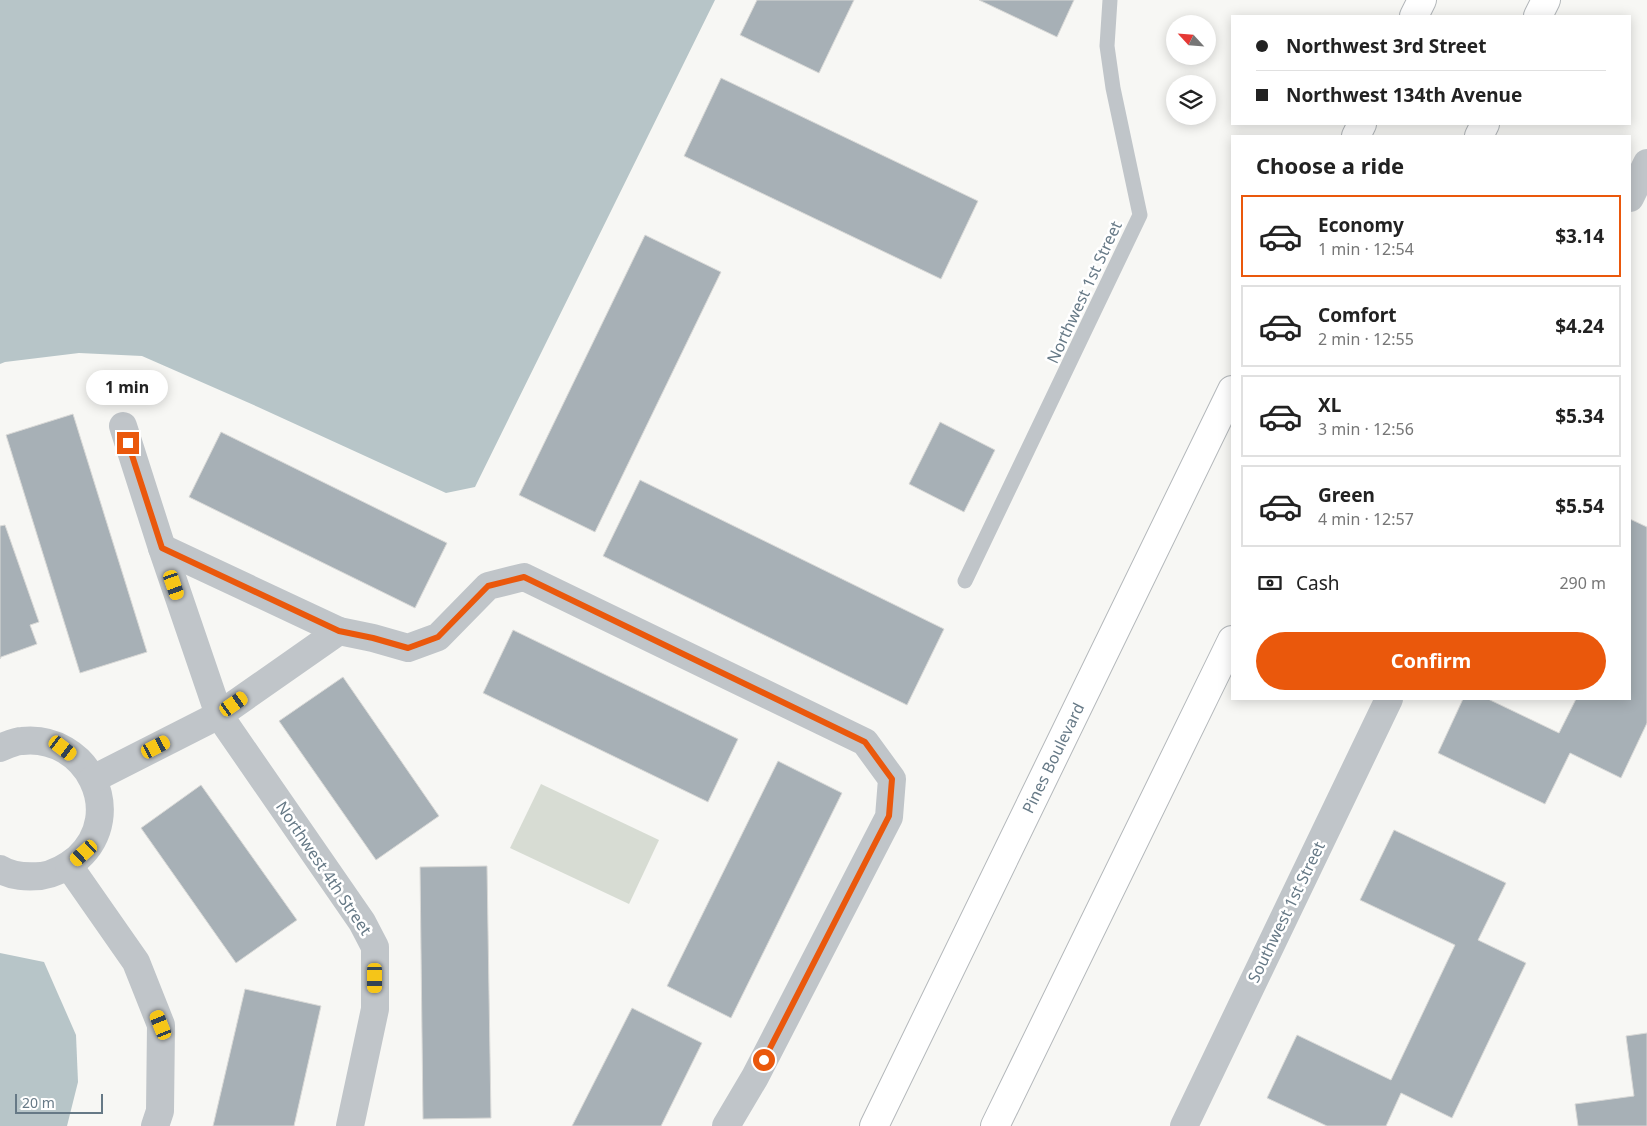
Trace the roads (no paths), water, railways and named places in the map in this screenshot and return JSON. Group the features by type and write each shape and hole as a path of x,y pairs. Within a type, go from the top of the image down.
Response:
{"highway":[{"path":"1414,15 1422,0"},
{"path":"1538,15 1546,0"},
{"name":"Pines Boulevard","path":"874,1126 1231,392"},
{"path":"994,1126 1231,642"}],"street":[{"path":"1631,196 1647,163"},
{"name":"Northwest 4th Street","path":"122,426 219,715 362,922 375,947 375,1009 350,1126"},
{"path":"162,548 339,631 408,648 438,637 488,586 524,577 865,742 892,779 889,816 755,1077 726,1126"},
{"path":"93,779 219,715 339,631"},
{"name":"Southwest 1st Street","path":"1184,1126 1389,700"},
{"path":"0,748 21,741 43,741 63,748 81,761 93,779 99,798 99,817 94,836 84,853 69,866 48,875 26,877 4,872 0,869"},
{"path":"69,866 136,962 161,1025 160,1111 155,1126"}],"lane":[{"name":"Northwest 1st Street","path":"965,581 1140,215 1115,98 1108,54 1110,0"}]}
